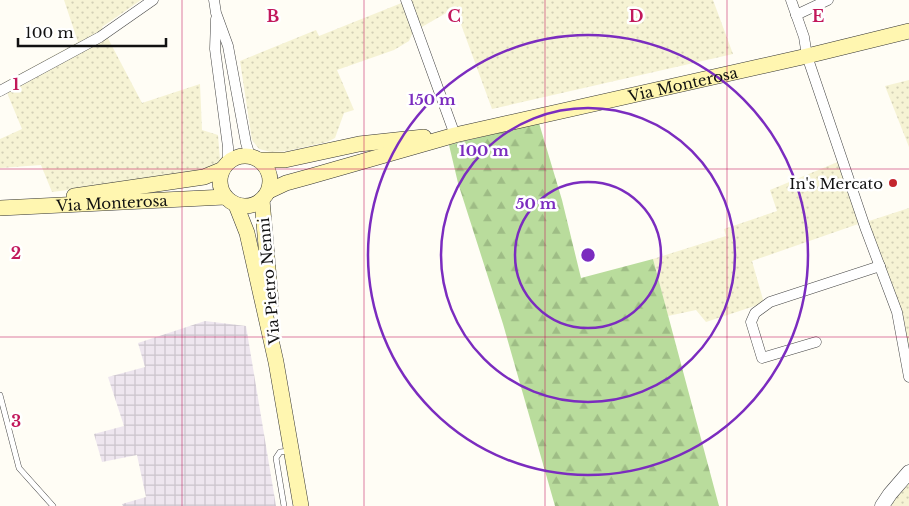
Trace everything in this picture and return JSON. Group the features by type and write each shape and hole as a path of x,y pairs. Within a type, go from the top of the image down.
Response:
{"main road":[{"name":"Via Monterosa","path":"265,196 308,177 455,134 807,56 909,31"},
{"name":"Via Monterosa","path":"255,158 285,160 359,144 455,134"},
{"path":"238,156 255,158 267,168 270,179 265,196 254,205 245,207 230,201 220,189 219,179 225,166 238,156"},
{"name":"Via Monterosa","path":"0,208 204,177 225,166"},
{"name":"Via Pietro Nenni","path":"265,196 276,362"},
{"name":"Via Monterosa","path":"0,208 230,201"},
{"name":"Via Pietro Nenni","path":"230,201 247,233 276,362 301,506"}],"street":[{"path":"0,91 100,37 153,0"},
{"path":"214,0 216,13 215,49 228,147 225,166"},
{"path":"406,0 455,134"},
{"path":"790,0 804,37 807,56 862,218 897,312 909,377"},
{"path":"796,15 828,0"},
{"path":"216,13 228,46 246,143 255,158"},
{"path":"816,342 762,358 751,322 755,313 770,302 880,266"},
{"path":"882,506 909,472"}],"lane":[{"path":"0,395 19,468 53,506"},
{"path":"284,506 276,458 280,452 291,450"}],"shaded area":[{"path":"64,0 141,0 102,27 142,103 200,84 202,130 218,135 220,160 212,168 195,174 52,192 41,165 0,168 0,139 22,129 3,83 78,42"},
{"path":"409,0 713,0 733,54 492,109 455,8 413,32 409,41 394,50 337,70 354,110 344,113 335,138 327,142 287,151 271,152 259,149 252,140 240,61 316,30 319,36"},
{"path":"909,80 909,147 885,86"},
{"path":"840,161 861,223 752,261 764,303 706,322 696,310 668,316 653,259 726,236 724,229 777,211 770,190"},
{"path":"909,208 909,355 866,222"},
{"path":"205,321 246,326 276,506 123,506 122,504 146,497 137,455 102,462 94,434 124,426 108,377 145,367 138,343"},
{"path":"909,481 909,506 891,506 896,496"}],"green space":[{"path":"539,123 562,200 581,278 653,259 719,506 555,506 503,324 458,183 449,145"}],"place":[{"name":"In's Mercato","path":"893,183"}]}
